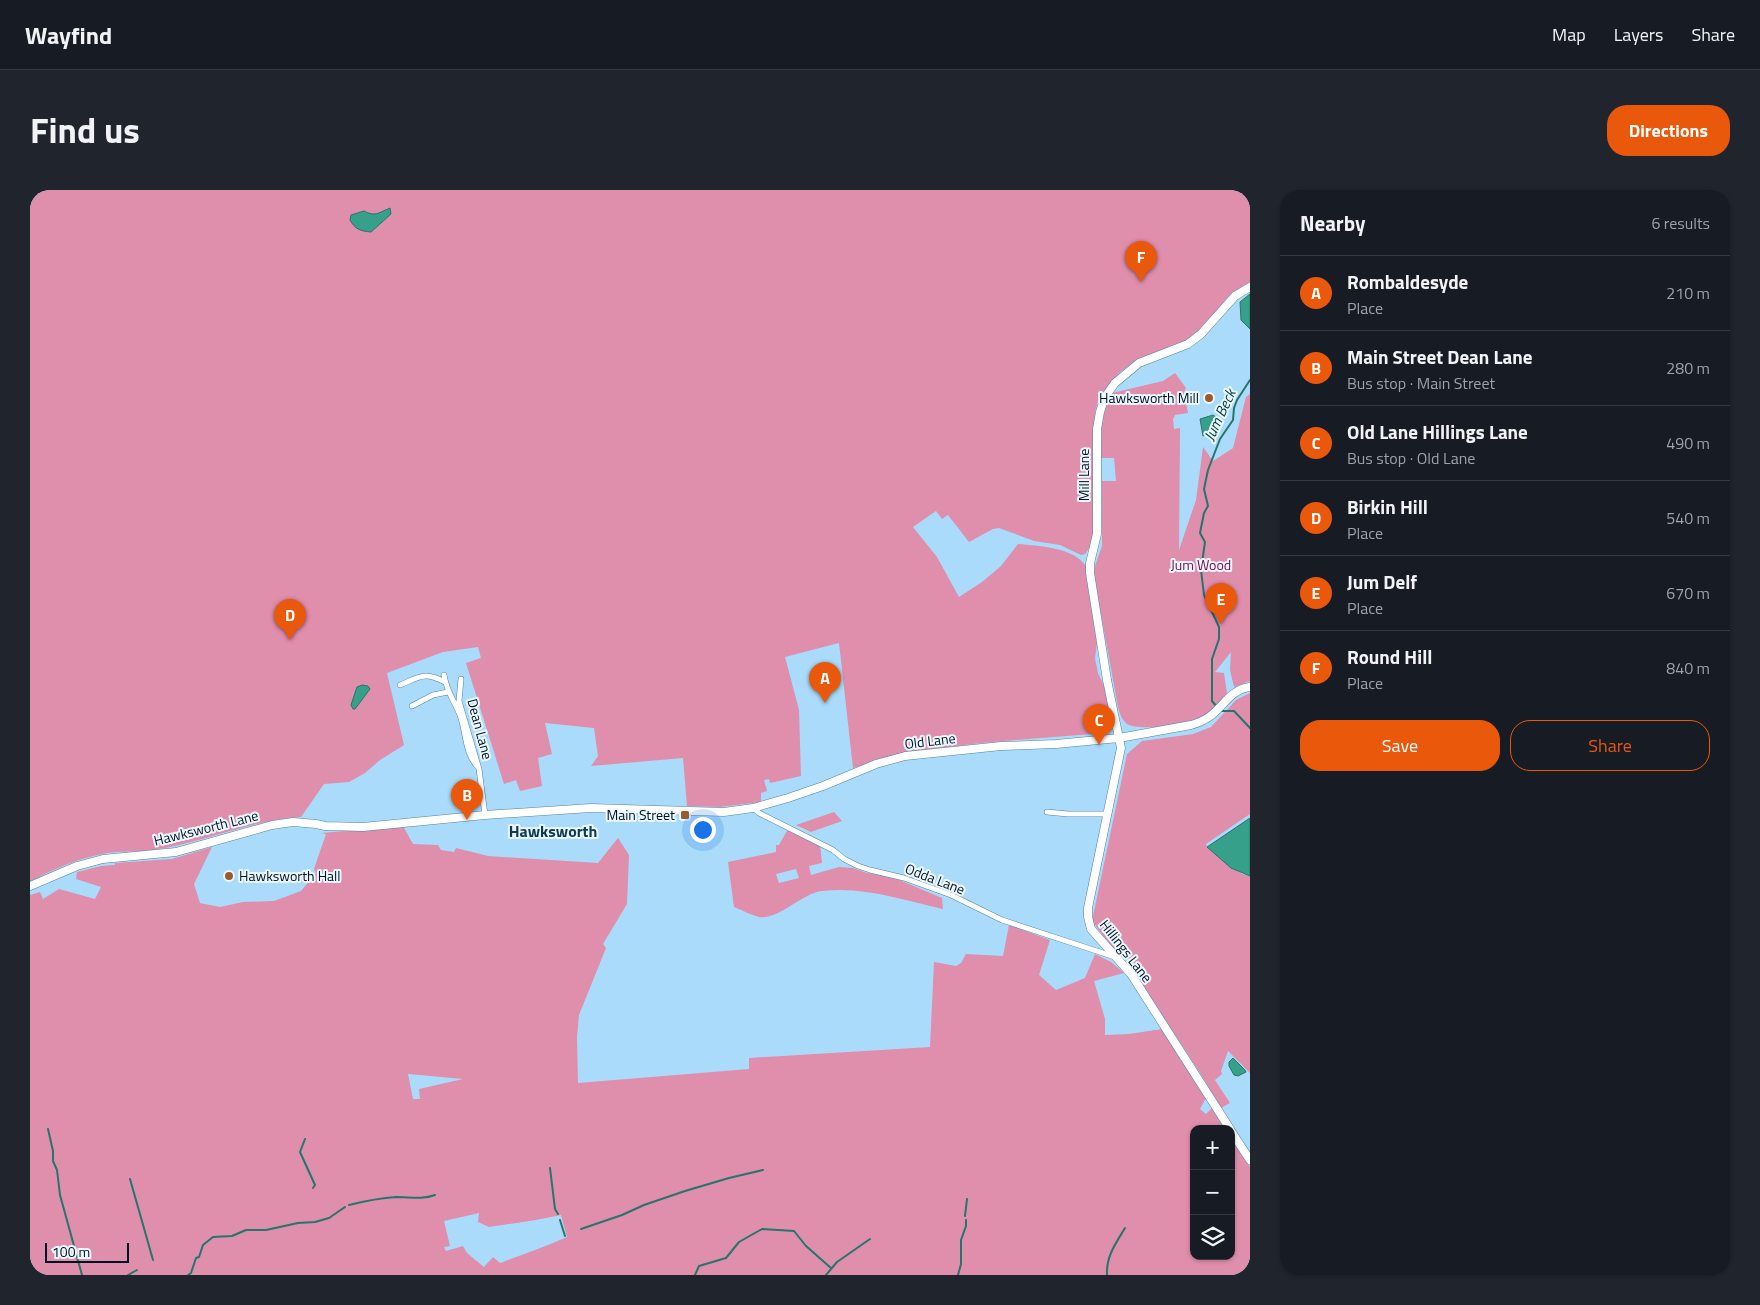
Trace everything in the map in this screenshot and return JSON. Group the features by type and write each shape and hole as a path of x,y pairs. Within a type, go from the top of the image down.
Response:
{"street":[{"name":"Mill Lane","path":"1119,738 1106,680 1090,573 1090,563 1096,534 1097,429 1100,412 1105,397 1115,383 1128,371 1139,363 1188,344 1201,334 1235,296 1250,287"},
{"path":"400,685 425,675 445,682"},
{"path":"444,675 448,692 459,714 472,761 480,769"},
{"name":"Dean Lane","path":"461,678 459,701 480,769 485,815"},
{"name":"Old Lane","path":"753,808 788,798 876,764 905,756 1001,746 1056,744 1119,738 1191,725 1201,722 1216,711 1236,691 1250,687"},
{"path":"412,706 433,694 448,692"},
{"name":"Hillings Lane","path":"1119,738 1120,757 1088,908 1091,929 1131,974 1228,1125"},
{"path":"485,815 591,808 724,812 753,808"},
{"name":"Odda Lane","path":"753,808 759,813 833,850 844,859 858,866 904,878 951,895 1002,920 1116,957"},
{"path":"1047,812 1108,814"},
{"name":"Hawksworth Lane","path":"30,886 77,866 103,859 176,852 272,825 293,822 326,826 363,827 485,815"},
{"name":"Hillings Lane","path":"1235,1136 1250,1160"}],"green space":[{"path":"30,190 1250,190 1250,282 1232,293 1197,334 1180,345 1138,359 1119,373 1098,401 1095,412 1094,434 1094,534 1093,543 1085,554 1081,555 1060,545 1034,541 999,528 993,529 969,542 948,515 942,519 936,511 913,527 937,557 959,597 982,582 1001,566 1018,544 1064,551 1073,555 1086,566 1097,643 1095,658 1110,712 1107,726 1092,734 941,748 912,753 853,768 839,643 785,657 799,710 801,776 770,783 769,779 764,780 767,791 761,793 761,802 720,807 687,806 683,758 591,766 598,756 594,728 545,723 552,754 538,758 542,786 520,791 516,780 504,784 466,663 481,658 478,647 443,652 387,673 404,745 349,782 324,784 301,817 247,826 159,849 92,856 65,865 30,881"},
{"name":"Jum Wood","path":"1175,373 1186,388 1184,393 1188,413 1175,415 1173,419 1174,429 1180,428 1179,550 1196,500 1203,447 1213,461 1233,448 1246,397 1250,394 1250,681 1234,687 1230,670 1231,652 1215,672 1224,673 1227,693 1211,712 1193,722 1141,727 1127,724 1122,718 1118,707 1094,576 1095,566 1102,546 1102,481 1116,481 1114,458 1101,458 1102,413 1112,393 1163,381"},
{"path":"1250,693 1250,814 1206,844 1207,847 1242,874 1250,876 1250,1073 1228,1051 1221,1071 1222,1074 1215,1080 1230,1103 1221,1108 1131,967 1135,961 1117,954 1092,921 1127,754 1142,741 1193,734 1211,727 1236,700"},
{"path":"834,812 842,821 811,832 796,825"},
{"path":"403,826 413,844 438,845 441,850 454,852 456,848 488,856 598,863 618,838 629,855 627,904 603,944 606,948 579,1015 577,1037 578,1083 749,1069 749,1058 930,1047 934,962 956,966 961,963 966,954 1003,956 1009,925 1050,940 1039,975 1056,990 1085,978 1095,954 1111,962 1124,973 1094,981 1105,1019 1105,1035 1129,1034 1162,1029 1206,1098 1200,1109 1206,1114 1212,1108 1223,1125 1190,1125 1190,1260 1235,1260 1235,1144 1250,1167 1250,1275 30,1275 30,895 40,892 43,899 59,889 95,899 101,887 76,879 77,872 101,866 115,865 115,863 172,859 212,847 194,884 200,903 220,907 243,902 274,901 301,891 316,873 314,869 326,834 321,833","holes":["408,1074 463,1079 419,1089 420,1099 413,1099","479,1213 478,1222 489,1227 561,1215 567,1237 500,1263 493,1257 484,1267 467,1253 463,1246 446,1251 444,1247 450,1246 444,1221"]},
{"path":"788,829 820,845 822,863 809,866 811,875 839,867 890,876 942,898 943,909 853,890 814,893 767,917 759,917 734,907 728,862 776,852 776,845 779,845","holes":["796,869 799,878 779,883 776,874"]}],"shaded area":[{"path":"390,208 391,214 371,232 358,229 350,220 351,215 364,211 374,214"},
{"path":"1250,294 1250,329 1241,320 1240,302"},
{"path":"1213,415 1220,420 1214,431 1203,436 1200,419"},
{"path":"362,685 368,686 370,689 355,709 353,709 351,705 357,687"},
{"path":"1250,818 1250,876 1231,868 1207,847"},
{"path":"1233,1058 1246,1072 1238,1076 1234,1075 1229,1066 1229,1062"}],"waterway":[{"name":"Jum Beck","path":"1217,707 1212,701 1212,659 1219,639 1219,627 1204,595 1201,570 1205,542 1200,533 1204,513 1208,506 1204,489 1208,470 1220,439 1233,420 1237,400 1250,380"},
{"name":"Jum Beck","path":"1220,711 1234,711 1250,728"},
{"path":"48,1129 53,1151 53,1161 57,1170 60,1195 82,1275"},
{"path":"305,1139 300,1152 315,1185 313,1188"},
{"path":"550,1168 555,1209 558,1214"},
{"path":"581,1229 685,1191 763,1170"},
{"path":"130,1179 153,1260"},
{"path":"349,1205 384,1198 421,1198 435,1195"},
{"path":"965,1216 967,1199"},
{"path":"188,1275 191,1273 203,1245 213,1237 232,1236 246,1230 266,1230 298,1223 315,1222 329,1218 345,1207"},
{"path":"560,1220 565,1236"},
{"path":"958,1275 961,1264 961,1240 966,1220"},
{"path":"1107,1275 1110,1256 1125,1228"},
{"path":"695,1275 699,1266 726,1258 739,1242 762,1229 794,1231 806,1246 831,1268"},
{"path":"826,1275 837,1262 870,1239"},
{"path":"128,1275 137,1270"}],"place":[{"name":"Round Hill","path":"1141,282"},
{"name":"Hawksworth Mill","path":"1209,398"},
{"name":"Jum Delf","path":"1221,624"},
{"name":"Birkin Hill","path":"290,640"},
{"name":"Rombaldesyde","path":"825,703"},
{"name":"Old Lane Hillings Lane","path":"1099,745"},
{"name":"Main Street","path":"685,815"},
{"name":"Main Street Dean Lane","path":"467,820"},
{"name":"Hawksworth Hall","path":"229,876"}],"district":[{"name":"Hawksworth","path":"553,831"}]}
